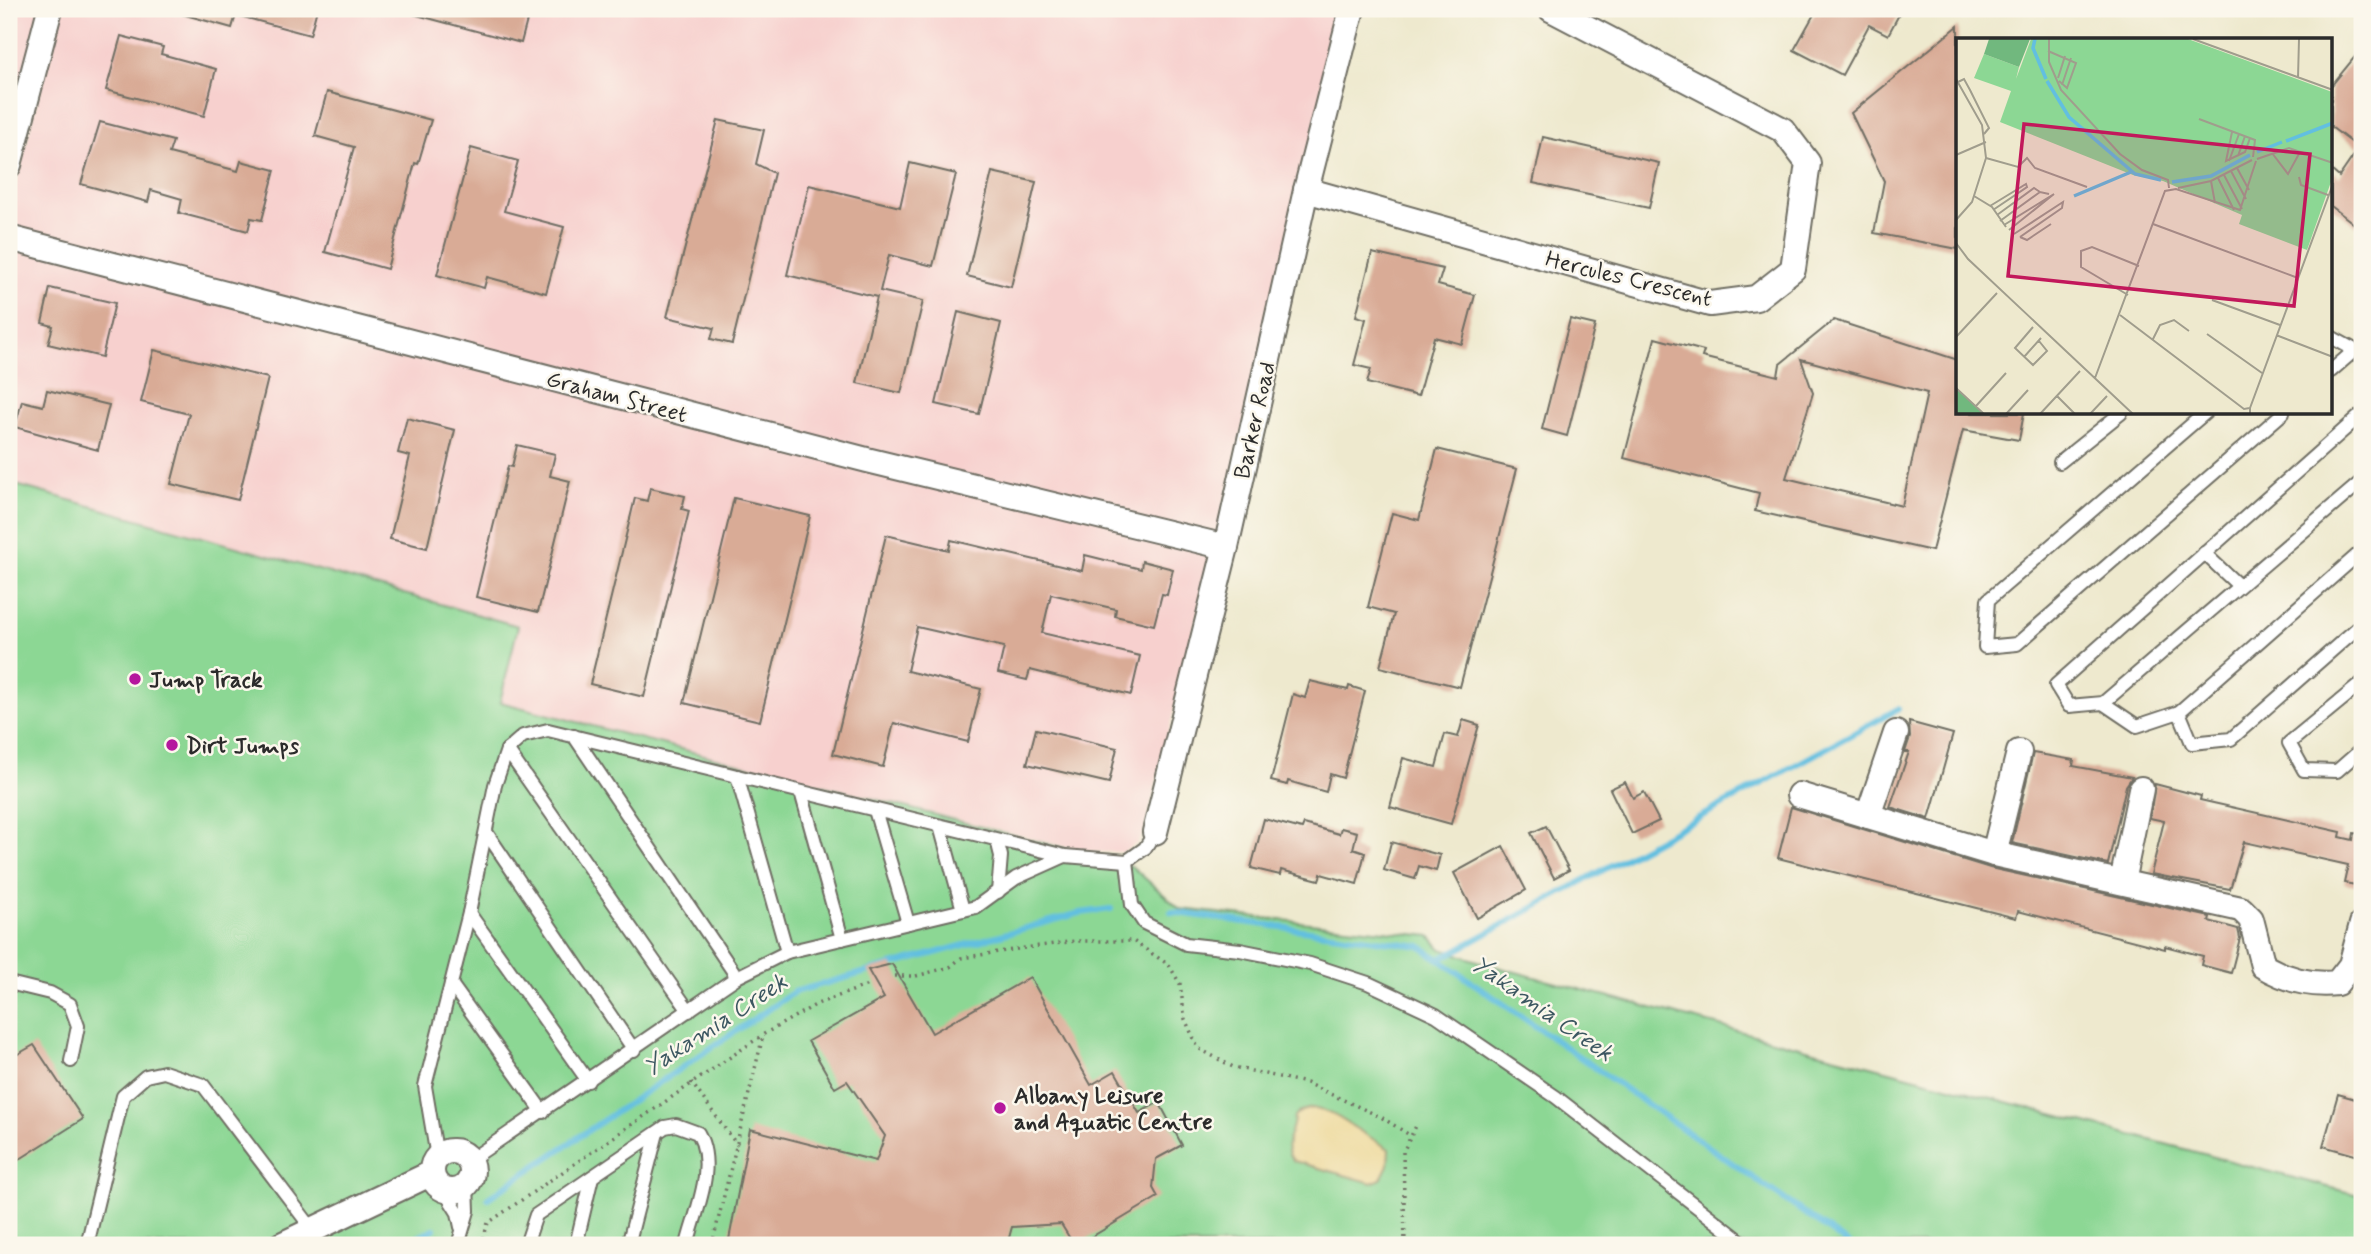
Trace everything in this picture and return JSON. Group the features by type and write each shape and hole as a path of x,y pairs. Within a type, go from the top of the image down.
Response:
{"street":[{"path":"9,165 50,9"},
{"name":"Barker Road","path":"1155,832 1226,547 1306,190 1352,9"},
{"name":"Hercules Crescent","path":"1306,190 1710,304 1756,298 1793,269 1808,163 1783,130 1551,9"},
{"name":"Graham Street","path":"9,239 792,441 1226,547"},
{"path":"1868,816 1896,733"},
{"path":"1994,854 2019,752"},
{"path":"2122,882 2141,789"},
{"path":"1800,795 1994,854 2241,909 2251,919 2263,966 2282,977 2316,985 2337,983 2351,965 2362,924"},
{"path":"281,1245 450,1173"}],"lane":[{"path":"2332,338 2359,352 2332,370"},
{"path":"2362,414 2056,685 2069,706 2103,703 2362,481"},
{"path":"2060,462 2119,415"},
{"path":"2203,415 1988,600 1985,647 2017,644 2281,415"},
{"path":"2103,703 2137,726 2179,712 2362,551"},
{"path":"2204,553 2239,586"},
{"path":"2179,712 2192,743 2231,738 2362,624"},
{"path":"2362,682 2289,743 2304,770 2337,771 2362,749"},
{"path":"461,1228 450,1173 425,1086 469,913 495,785 507,750 523,736 548,730 1065,856 1127,861 1145,848 1155,832"},
{"path":"574,736 737,977"},
{"path":"507,750 689,1011"},
{"path":"737,776 787,952"},
{"path":"801,792 842,939"},
{"path":"875,810 908,923"},
{"path":"940,826 963,910"},
{"path":"486,832 634,1050"},
{"path":"998,840 1001,856 998,892"},
{"path":"450,1173 634,1050 737,977 787,952 976,907 1016,878 1065,856"},
{"path":"1127,861 1132,905 1144,923 1186,944 1310,964 1368,983 1436,1015 1556,1097 1746,1245"},
{"path":"469,913 588,1081"},
{"path":"9,983 50,993 70,1004 78,1026 71,1061"},
{"path":"451,984 543,1112"},
{"path":"87,1245 123,1096 146,1076 164,1072 187,1077 203,1085 313,1230"},
{"path":"526,1245 536,1215 657,1133 676,1125 698,1133 707,1148 708,1164 687,1245"},
{"path":"628,1245 657,1133"},
{"path":"450,1173 468,1211 458,1245"},
{"path":"576,1245 592,1177"}],"path":[{"path":"895,976 916,976 950,967 961,958 1018,949 1075,941 1133,941 1169,965 1180,984 1185,1019 1198,1048 1233,1067 1306,1083 1381,1117 1411,1136"},
{"path":"481,1245 488,1223 691,1082 764,1034 817,1004 867,985"},
{"path":"712,1245 764,1034"},
{"path":"691,1082 737,1145"},
{"path":"1405,1245 1403,1152 1416,1126"}],"shaded area":[{"path":"9,9 46,9 9,151"},
{"path":"61,9 1345,9 1145,829 1138,843 1123,852 1070,848 499,702 518,626 9,483 9,211"}],"green space":[{"path":"9,483 518,626 500,702 1131,866 1180,909 1430,936 1441,949 1493,966 2362,1196 2362,1245 9,1245"}],"sand":[{"path":"1312,1108 1331,1113 1389,1149 1388,1165 1381,1179 1372,1183 1294,1161 1287,1145 1294,1117 1301,1111"}],"building":[{"path":"183,9 317,9 310,35 236,15 232,28 182,14"},
{"path":"414,9 530,9 521,43 413,14"},
{"path":"1817,9 1902,9 1888,35 1869,25 1842,75 1794,50"},
{"path":"1958,26 1956,249 1874,233 1884,181 1851,113"},
{"path":"121,36 163,47 161,54 216,69 204,116 106,90"},
{"path":"2362,48 2362,230 2332,207 2332,171 2339,177 2359,148 2332,128 2332,85"},
{"path":"327,92 431,120 418,164 415,163 387,269 325,252 354,147 315,136"},
{"path":"718,120 764,130 756,164 774,173 732,344 711,339 714,328 667,317"},
{"path":"100,122 173,141 169,153 238,171 241,161 275,170 262,220 251,218 248,231 179,213 182,199 151,190 148,202 81,184"},
{"path":"1543,137 1659,163 1649,208 1533,183"},
{"path":"471,148 518,161 504,211 564,227 546,293 487,277 484,288 437,275"},
{"path":"910,163 956,174 933,266 889,255 880,291 923,301 901,393 857,383 877,297 787,275 809,185 900,207"},
{"path":"992,172 1036,182 1011,287 967,276"},
{"path":"1372,253 1443,269 1438,285 1475,295 1462,344 1434,337 1418,396 1367,383 1371,369 1354,365 1366,319 1356,316"},
{"path":"50,288 115,303 102,357 48,344 53,326 42,323"},
{"path":"958,312 1001,323 979,414 936,404"},
{"path":"1570,319 1595,325 1567,436 1542,429"},
{"path":"1834,320 1956,359 1956,415 2024,415 2019,440 1963,430 1932,551 1755,511 1759,493 1624,458 1655,338 1704,351 1702,357 1778,376 1780,364","holes":["1801,359 1927,393 1902,506 1786,478 1813,393"]},
{"path":"154,350 268,378 238,500 171,484 189,414 141,402"},
{"path":"47,390 109,405 98,450 15,427 22,401 43,406"},
{"path":"407,418 455,430 427,548 390,539 410,456 398,453"},
{"path":"517,445 555,454 550,476 570,481 538,612 476,597 508,466 512,467"},
{"path":"1437,449 1517,469 1460,687 1380,667 1394,614 1368,607 1392,513 1419,520"},
{"path":"650,488 685,496 682,509 689,511 644,697 590,684 635,498 647,501"},
{"path":"734,498 810,516 760,721 684,703"},
{"path":"886,535 949,550 951,540 1082,571 1085,555 1141,569 1142,561 1173,569 1167,595 1162,594 1154,625 1115,616 1116,609 1051,594 1042,633 1140,656 1131,695 1030,670 1027,680 998,673 1004,647 917,627 907,671 981,689 968,742 894,723 883,767 833,754"},
{"path":"1310,681 1365,691 1343,778 1330,774 1326,792 1288,781 1287,785 1271,781 1293,694 1305,698"},
{"path":"1463,720 1479,725 1451,824 1390,807 1403,758 1436,767 1445,734 1458,737"},
{"path":"1909,722 1953,734 1929,819 1890,807 1909,752 1905,752 1910,737"},
{"path":"1036,729 1117,748 1109,783 1027,764"},
{"path":"2033,753 2074,760 2073,766 2132,777 2126,786 2108,864 2012,843"},
{"path":"1625,782 1633,798 1644,792 1659,821 1632,834 1610,789"},
{"path":"2155,784 2201,796 2200,800 2341,832 2340,837 2353,840 2354,833 2362,834 2362,886 2344,883 2348,865 2244,842 2230,889 2151,874 2164,821 2150,818"},
{"path":"1791,807 1990,868 2210,917 2209,921 2238,929 2240,938 2231,973 2201,965 2203,956 2165,946 2165,949 2018,911 2016,918 1778,858"},
{"path":"1264,819 1302,829 1304,824 1339,834 1341,828 1357,832 1353,849 1365,853 1357,884 1321,874 1319,880 1281,870 1280,875 1251,868"},
{"path":"1546,826 1569,870 1554,878 1531,833"},
{"path":"1391,842 1440,855 1436,871 1419,866 1415,879 1384,870"},
{"path":"1503,846 1526,890 1477,918 1454,873"},
{"name":"Albany Leisure and Aquatic Centre","path":"892,964 932,1033 1030,977 1091,1085 1115,1071 1139,1113 1159,1102 1182,1145 1156,1159 1153,1188 1158,1197 1078,1245 1074,1245 1061,1224 1012,1227 1007,1245 728,1245 750,1129 876,1161 885,1136 847,1081 835,1088 808,1041 884,998 868,970"},
{"path":"34,1045 83,1119 9,1166 9,1059"},
{"path":"2338,1094 2362,1101 2362,1157 2323,1146"}],"waterway":[{"path":"1440,959 1898,709"},
{"name":"Yakamia Creek","path":"488,1198 794,992 1080,913 1111,909"},
{"name":"Yakamia Creek","path":"1171,912 1420,946 1850,1245"},
{"name":"Yakamia Creek","path":"403,1245 434,1229"}],"place":[{"name":"Jump Track","path":"135,679"},
{"name":"Dirt Jumps","path":"172,745"},
{"name":"Albany Leisure and Aquatic Centre","path":"1000,1108"}]}
